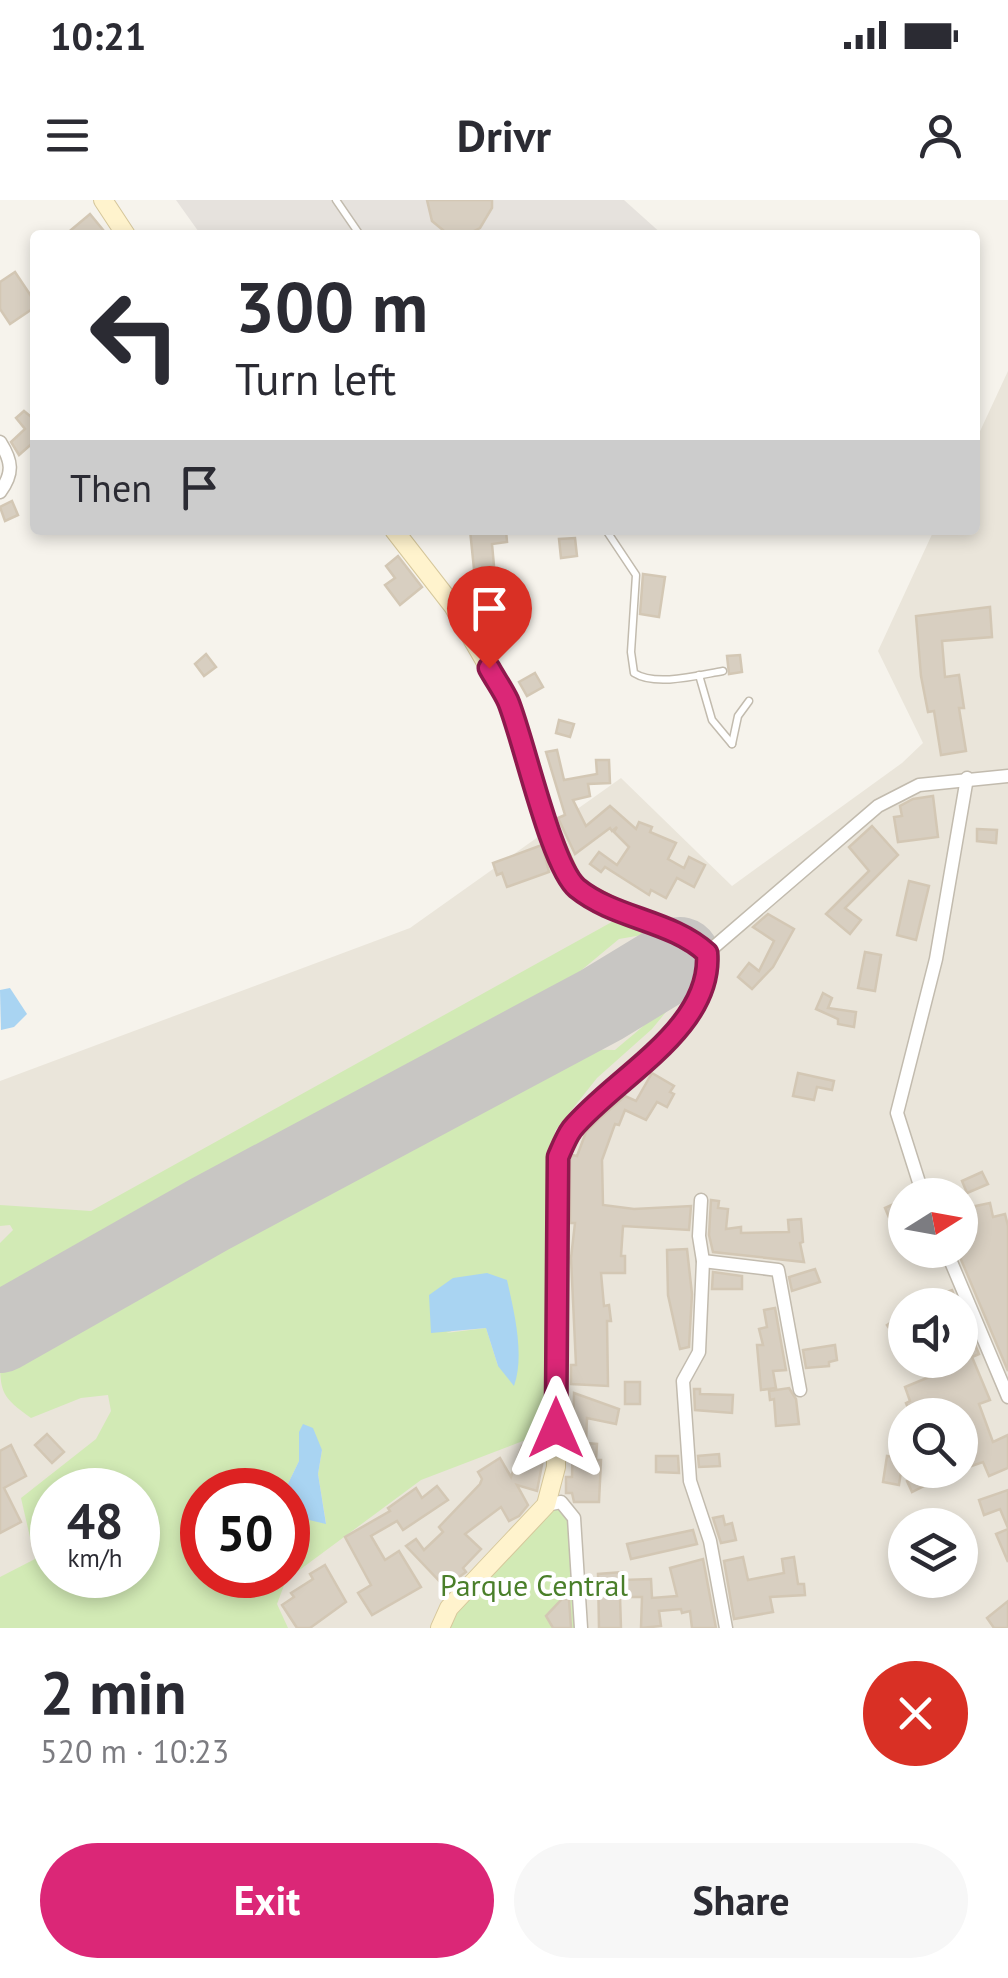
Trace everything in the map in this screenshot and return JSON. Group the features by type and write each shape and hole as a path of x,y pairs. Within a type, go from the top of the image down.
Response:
{"main road":[{"path":"103,200 123,230"},
{"path":"400,535 453,606 507,699 548,827 575,887 639,920 691,938 707,953 708,973 704,991 668,1041 570,1132 558,1157 556,1466 546,1505 449,1608 440,1628"}],"street":[{"path":"0,442 10,461 11,478 0,492"},
{"path":"707,953 878,806 918,785 1008,776"},
{"path":"918,1178 897,1113 936,959 966,778"},
{"path":"701,1200 699,1352 683,1382 690,1481 710,1541 726,1628"},
{"path":"703,1261 778,1270 800,1390"},
{"path":"954,1268 1008,1397"},
{"path":"546,1505 561,1502 574,1518 581,1628"}],"lane":[{"path":"336,200 357,230"},
{"path":"609,535 636,576 630,652 634,673 642,678 724,671"},
{"path":"699,675 712,720 732,744 738,716 749,701"}],"shaded area":[{"path":"176,200 624,200 657,230 197,230"},
{"path":"1008,371 1008,1628 0,1628 0,1081 410,928 621,778 732,886 902,763 923,743 878,651 932,535 980,535 980,431"}],"green space":[{"path":"619,918 682,940 689,956 687,979 675,1001 652,1029 597,1078 555,1131 541,1434 421,1480 310,1562 310,1520 326,1523 318,1474 322,1450 299,1432 296,1468 180,1468 180,1598 279,1598 277,1604 288,1628 0,1628 0,1577 30,1562 30,1598 160,1598 160,1468 59,1468 96,1439 111,1411 108,1395 81,1398 31,1418 5,1393 0,1358 559,1049 615,1050 653,1017 673,993 683,964 682,947 642,935 619,939 531,1012 0,1307 5,1298 0,1288 0,1243 13,1230 10,1225 0,1226 0,1205 91,1211","holes":["513,1310 498,1366 486,1328 446,1333"]},
{"path":"30,1491 30,1537 21,1498"},
{"name":"Parque Central","path":"561,1502 574,1518 581,1628 440,1628"}],"water":[{"path":"10,988 27,1014 14,1027 1,1030 0,990"},
{"path":"487,1273 507,1280 518,1347 514,1386 498,1366 486,1328 431,1333 429,1295 453,1278"},
{"path":"303,1424 313,1428 322,1450 318,1474 326,1524 310,1520 310,1468 296,1468"}],"building":[{"path":"427,200 492,200 492,208 476,230 443,230 432,221"},
{"path":"90,214 103,230 71,230"},
{"path":"15,272 30,294 30,310 10,324 0,309 0,282"},
{"path":"24,411 30,416 30,445 19,455 11,442 25,429 16,418"},
{"path":"12,501 18,515 5,521 0,507"},
{"path":"471,535 506,535 507,542 492,544 494,566 474,569"},
{"path":"575,538 577,556 561,558 559,539"},
{"path":"398,556 422,587 400,605 385,585 395,578 386,566"},
{"path":"643,574 665,577 659,617 640,614"},
{"path":"990,607 992,637 942,641 945,677 959,675 964,708 959,708 966,751 941,755 934,711 928,712 921,676 916,616"},
{"path":"206,654 216,667 204,676 195,664"},
{"path":"740,655 742,672 729,674 727,656"},
{"path":"535,673 543,687 527,696 519,682"},
{"path":"559,720 574,724 570,737 556,733"},
{"path":"557,750 564,780 597,774 596,760 609,760 610,783 588,784 590,796 573,800 586,826 610,806 636,829 639,822 652,827 650,832 676,843 668,859 684,868 689,857 705,865 694,887 677,878 666,898 651,890 649,895 605,867 601,872 590,864 599,852 617,865 629,847 614,832 617,827 575,854 558,818 565,815 546,752"},
{"path":"933,796 938,837 898,842 894,817 902,816 900,806"},
{"path":"872,826 898,855 845,908 861,920 850,934 826,914 869,871 849,847"},
{"path":"977,829 997,830 996,843 977,841"},
{"path":"542,845 549,872 507,887 493,863"},
{"path":"909,881 929,886 916,940 897,935"},
{"path":"768,914 794,929 773,967 752,989 738,977 749,963 759,971 774,941 753,927"},
{"path":"865,952 881,955 875,991 858,988"},
{"path":"823,993 832,998 828,1008 856,1012 854,1027 838,1024 838,1019 816,1009"},
{"path":"652,1073 674,1086 670,1092 674,1094 667,1107 657,1102 646,1120 625,1110 619,1125 615,1124 602,1160 603,1205 634,1209 691,1206 689,1230 623,1226 621,1256 625,1256 625,1273 601,1273 604,1306 609,1305 611,1321 607,1321 608,1386 571,1384 571,1365 576,1365 571,1258 575,1223 570,1223 570,1160 572,1155 577,1156 586,1132 599,1119 625,1096 636,1101"},
{"path":"798,1073 834,1081 832,1090 817,1087 814,1100 793,1096"},
{"path":"982,1172 988,1184 978,1188 978,1178 969,1178"},
{"path":"711,1200 719,1201 718,1208 728,1209 726,1229 741,1227 741,1233 789,1232 788,1220 801,1219 804,1262 713,1252 709,1235"},
{"path":"990,1203 993,1217 1005,1214 1008,1226 1008,1371 978,1300 978,1288 973,1288 965,1268 978,1268 978,1206"},
{"path":"687,1249 692,1294 689,1347 680,1349 668,1295 667,1250"},
{"path":"815,1269 820,1282 792,1291 789,1277"},
{"path":"713,1272 742,1276 742,1289 712,1289"},
{"path":"775,1308 786,1370 773,1371 776,1388 761,1390 757,1345 763,1345 759,1329 767,1327 764,1310"},
{"path":"835,1345 837,1360 829,1362 829,1366 806,1368 803,1350"},
{"path":"978,1371 990,1400 979,1404 993,1442 1008,1435 1008,1468 989,1476 983,1462 978,1464 978,1398 909,1398 905,1387 927,1378 978,1378"},
{"path":"625,1382 640,1382 640,1404 625,1404"},
{"path":"789,1388 796,1399 799,1424 776,1426 774,1399 770,1400 769,1391"},
{"path":"694,1389 700,1389 700,1394 733,1395 732,1413 695,1410"},
{"path":"574,1393 619,1409 616,1424 587,1418 586,1443 597,1444 596,1460 601,1460 599,1502 574,1502 572,1493 566,1493 566,1477 572,1477"},
{"path":"47,1434 64,1452 52,1463 35,1445"},
{"path":"11,1445 26,1476 4,1488 21,1522 0,1533 0,1451"},
{"path":"522,1446 544,1454 537,1491 517,1485 528,1505 519,1516 509,1521 501,1507 465,1534 481,1549 463,1568 466,1572 445,1587 406,1546 416,1539 424,1550 443,1532 439,1527 480,1484 478,1472 500,1458 511,1477"},
{"path":"719,1454 720,1466 699,1467 698,1456"},
{"path":"656,1456 678,1456 679,1473 656,1472"},
{"path":"887,1456 888,1456 888,1483 883,1482"},
{"path":"437,1486 448,1500 403,1530 397,1521 371,1536 385,1560 399,1551 421,1587 372,1615 358,1593 371,1585 345,1537 390,1511 388,1508 416,1488 422,1498"},
{"path":"1008,1490 1008,1528 1000,1509 984,1515 979,1500"},
{"path":"723,1516 725,1525 732,1523 736,1540 721,1543 713,1518"},
{"path":"1008,1529 1008,1562 996,1534"},
{"path":"693,1530 697,1544 631,1559 627,1544"},
{"path":"743,1557 748,1580 784,1573 782,1559 794,1557 798,1584 804,1584 805,1595 770,1597 773,1612 734,1619 724,1561"},
{"path":"703,1559 716,1628 692,1628 690,1611 682,1613 681,1609 659,1611 661,1626 641,1628 642,1597 620,1597 621,1628 599,1628 598,1574 622,1572 623,1580 651,1579 652,1598 677,1596 670,1568"},
{"path":"325,1565 346,1602 310,1628 297,1628 282,1605 292,1598 310,1598 310,1574"},
{"path":"562,1599 569,1599 571,1628 553,1628 546,1616"},
{"path":"1008,1601 1008,1628 994,1628 987,1618"}],"runway":[{"path":"0,1333 210,1214 601,1005 680,957"}],"route":[{"path":"489,668 507,699 548,827 575,887 639,920 691,938 707,953 704,991 668,1041 570,1132 558,1157 556,1428"}]}
